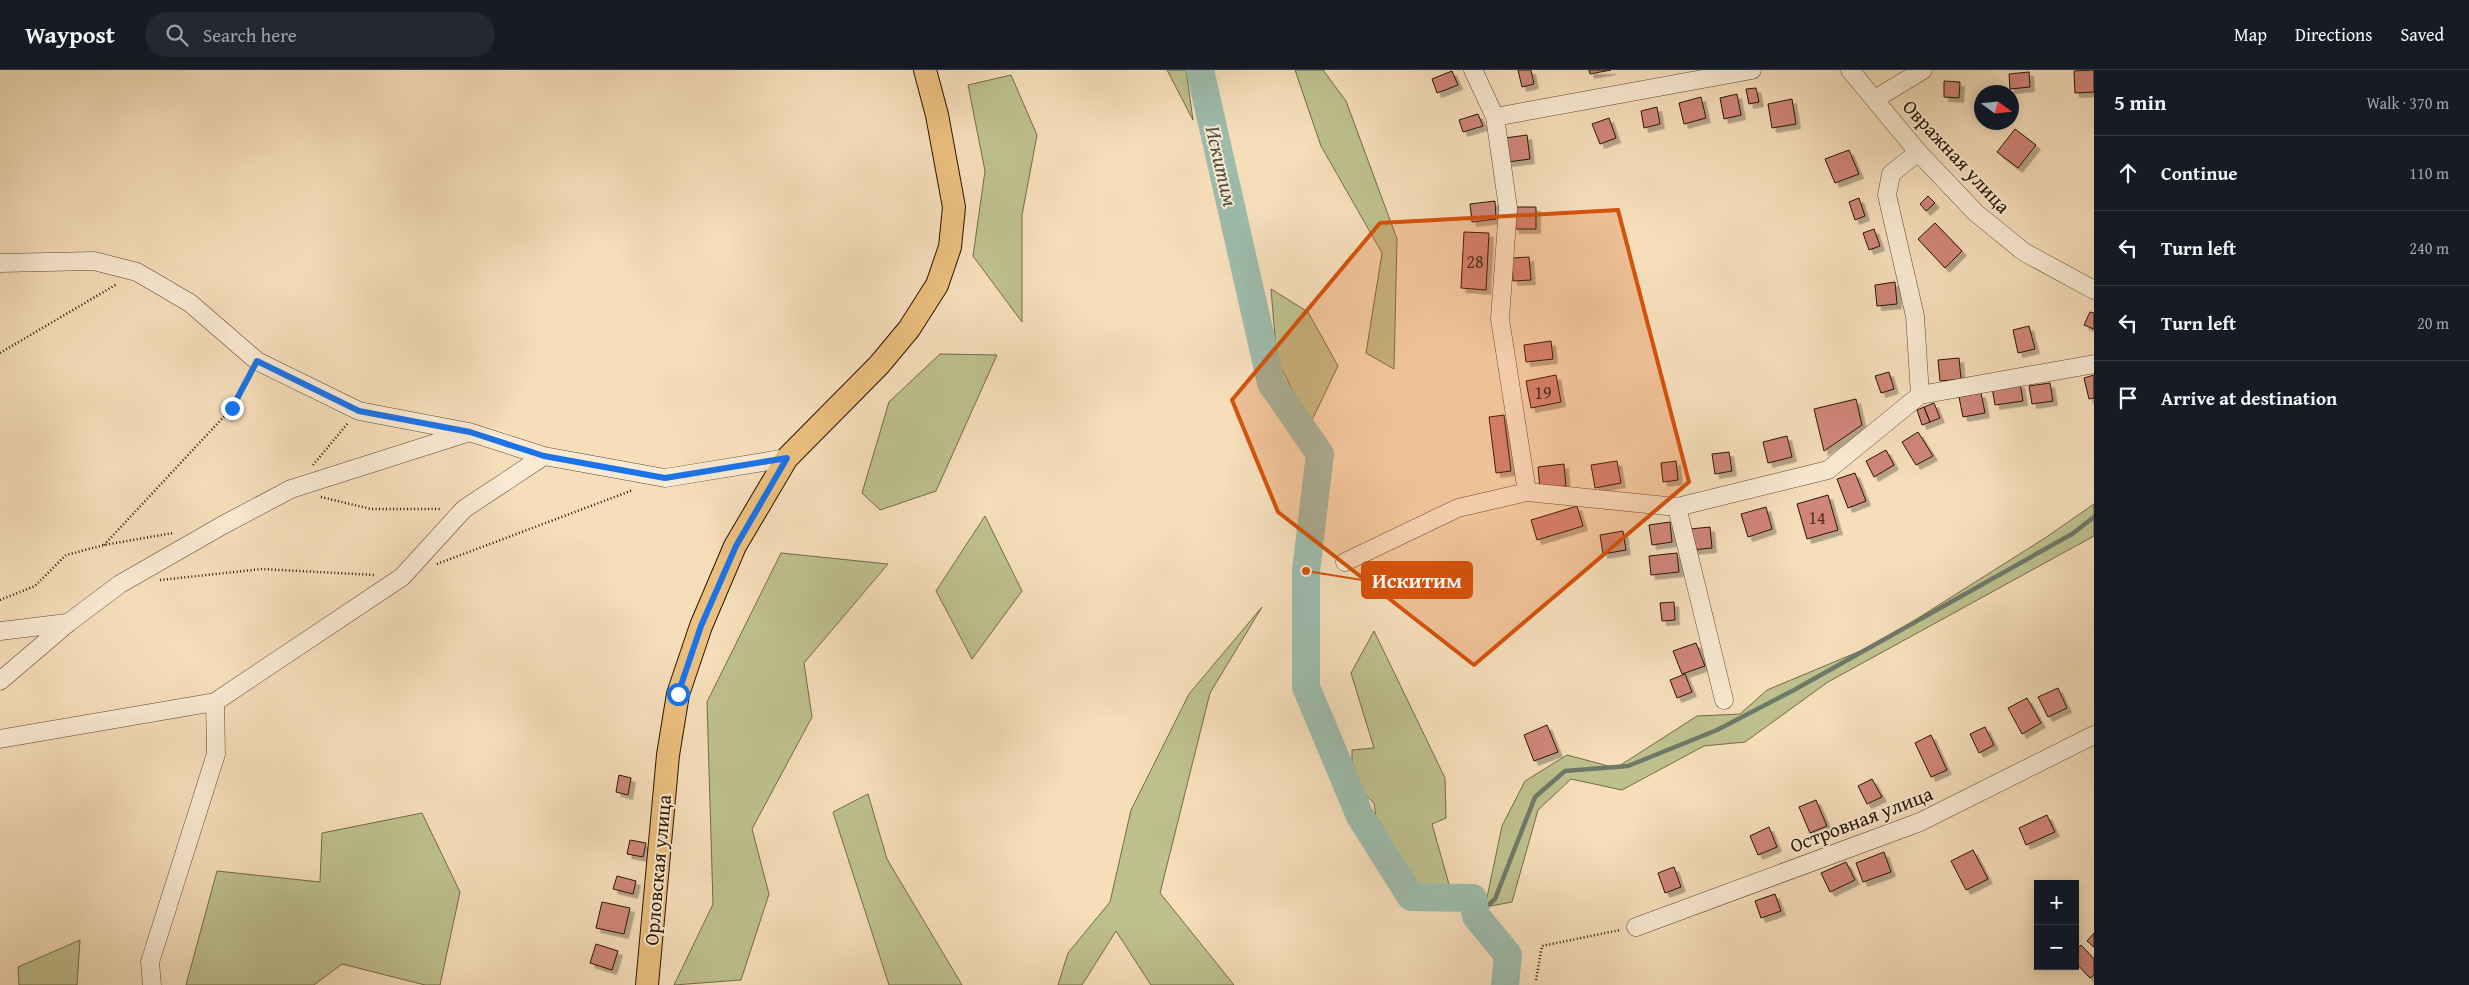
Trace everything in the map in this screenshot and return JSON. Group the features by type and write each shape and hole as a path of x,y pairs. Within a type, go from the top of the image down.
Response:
{"main road":[{"name":"Орловская улица","path":"647,985 668,755 678,694 701,626 736,546 787,458 879,365 909,329 936,285 950,247 954,207 925,70"}],"street":[{"path":"1473,70 1495,117 1508,208 1500,319 1527,492"},
{"path":"1495,117 1752,70"},
{"name":"Овражная улица","path":"1850,70 1918,152 1976,213 2024,252 2094,290"},
{"path":"1875,99 1923,70"},
{"path":"1918,152 1892,174 1887,195 1915,316 1920,395"},
{"path":"0,263 94,261 137,272 190,303 257,361 359,411 470,432 544,456 665,478 787,458"},
{"path":"1345,562 1458,508 1527,492 1677,506 1828,470 1920,395 2094,364"},
{"path":"0,681 68,623 120,584 291,489 470,432"},
{"path":"0,738 215,702 402,577 464,510 544,456"},
{"path":"1677,506 1724,700"},
{"path":"0,631 68,623"},
{"path":"152,985 150,962 216,754 215,702"},
{"name":"Островная улица","path":"1636,927 1920,822 2094,735"}],"path":[{"path":"0,353 137,272"},
{"path":"104,545 232,408 257,361"},
{"path":"310,468 359,411"},
{"path":"430,566 638,488"},
{"path":"291,489 371,509 464,510"},
{"path":"0,600 35,586 66,555 104,545 178,533"},
{"path":"158,580 262,569 402,577"},
{"path":"1536,980 1542,946 1636,927"}],"highlighted area":[{"path":"1618,210 1689,482 1474,665 1278,512 1232,400 1380,223"}],"green space":[{"path":"1167,70 1186,70 1193,120"},
{"path":"1295,70 1323,70 1346,101 1397,239 1394,369 1366,353 1382,253 1321,146"},
{"path":"1011,75 1037,135 1022,215 1022,322 973,256 985,171 968,85"},
{"path":"1271,289 1308,312 1338,366 1310,424 1277,360"},
{"path":"940,354 997,355 936,491 880,510 862,493 889,402"},
{"path":"2094,504 2094,536 1828,682 1745,742 1704,746 1622,790 1571,779 1538,810 1512,902 1485,907 1502,826 1525,781 1567,755 1616,768 1697,716 1740,714 1767,690 1877,644 2045,538"},
{"path":"985,516 1022,591 972,659 936,591"},
{"path":"781,553 888,564 804,663 812,717 752,829 769,894 741,980 674,985 713,904 707,702"},
{"path":"1262,607 1210,693 1160,893 1234,985 1151,985 1116,931 1082,985 1058,985 1068,953 1110,902 1131,810 1189,694"},
{"path":"1374,631 1445,778 1446,818 1432,824 1450,888 1415,886 1378,833 1374,803 1352,783 1352,750 1374,748 1351,673"},
{"path":"868,794 887,859 962,985 889,985 833,812"},
{"path":"422,813 460,892 440,985 425,985 342,964 314,985 186,985 217,871 320,882 322,833"},
{"path":"80,940 77,985 19,985 18,967"}],"building":[{"path":"1518,70 1531,70 1534,84 1522,87"},
{"path":"1589,70 1611,70 1590,74"},
{"path":"2094,70 2094,92 2075,93 2074,71"},
{"path":"1452,71 1458,85 1437,93 1432,79"},
{"path":"2029,72 2030,87 2019,88 2019,85 2010,85 2009,74"},
{"path":"1944,81 1960,82 1959,98 1944,97"},
{"path":"1756,88 1759,102 1749,104 1746,89"},
{"path":"1737,94 1741,115 1724,119 1720,98"},
{"path":"1701,97 1706,118 1684,124 1679,103"},
{"path":"1792,99 1796,124 1772,128 1768,104"},
{"path":"1657,107 1660,124 1644,128 1641,111"},
{"path":"1478,114 1483,126 1463,132 1459,120"},
{"path":"1609,118 1616,138 1600,144 1592,124"},
{"path":"2014,130 2036,145 2018,168 1997,152"},
{"path":"1527,135 1530,159 1508,162 1505,138"},
{"path":"1849,150 1859,174 1835,183 1825,159"},
{"path":"1928,196 1935,203 1926,211 1920,204"},
{"path":"1859,198 1865,216 1855,220 1849,202"},
{"path":"1495,201 1496,219 1472,222 1470,204"},
{"path":"1514,207 1536,207 1536,229 1514,229"},
{"path":"1935,223 1962,251 1945,268 1918,239"},
{"path":"1874,229 1880,246 1869,250 1863,233"},
{"path":"1464,232 1489,233 1486,290 1461,288"},
{"path":"1529,257 1531,280 1513,281 1512,258"},
{"path":"1895,282 1897,304 1877,306 1875,285"},
{"path":"2090,312 2094,313 2094,329 2084,325"},
{"path":"2029,326 2035,349 2018,353 2013,330"},
{"path":"1551,341 1553,359 1526,362 1524,345"},
{"path":"1959,358 1961,379 1940,381 1938,360"},
{"path":"1889,372 1894,389 1881,393 1875,376"},
{"path":"1556,375 1561,402 1531,408 1526,381"},
{"path":"2094,375 2094,398 2089,399 2084,378"},
{"path":"2020,383 2023,401 1995,405 1992,387"},
{"path":"2050,383 2053,401 2032,404 2029,386"},
{"path":"1981,393 1985,413 1963,417 1959,397"},
{"path":"1856,399 1862,425 1824,451 1814,409"},
{"path":"1934,403 1940,418 1930,422 1924,407"},
{"path":"1924,407 1930,422 1922,425 1917,410"},
{"path":"1504,415 1511,471 1496,473 1489,417"},
{"path":"1918,432 1933,456 1916,465 1902,442"},
{"path":"1787,436 1792,457 1768,463 1763,442"},
{"path":"1886,450 1894,465 1874,477 1866,461"},
{"path":"1729,452 1732,471 1715,474 1712,454"},
{"path":"1617,461 1621,483 1595,488 1591,465"},
{"path":"1676,461 1678,480 1663,482 1661,463"},
{"path":"1564,464 1566,486 1540,489 1538,467"},
{"path":"1855,473 1866,501 1848,508 1837,479"},
{"path":"1828,495 1838,530 1807,539 1797,504"},
{"path":"1577,506 1583,526 1537,540 1531,520"},
{"path":"1766,507 1772,529 1748,537 1741,514"},
{"path":"1670,522 1672,542 1652,545 1649,525"},
{"path":"1710,527 1712,548 1692,550 1690,529"},
{"path":"1623,531 1626,550 1603,554 1600,535"},
{"path":"1677,553 1679,572 1651,575 1649,556"},
{"path":"1674,602 1675,620 1662,621 1660,603"},
{"path":"1696,643 1705,666 1682,674 1673,651"},
{"path":"1685,674 1692,692 1677,698 1670,680"},
{"path":"2058,688 2067,708 2048,717 2038,697"},
{"path":"2027,698 2041,723 2022,734 2008,708"},
{"path":"1547,725 1558,752 1534,761 1524,735"},
{"path":"1985,727 1994,745 1979,753 1970,734"},
{"path":"1931,735 1947,770 1931,777 1915,743"},
{"path":"619,775 631,778 628,795 616,792"},
{"path":"1872,779 1882,797 1867,804 1858,786"},
{"path":"1816,800 1827,826 1810,833 1799,807"},
{"path":"2047,815 2055,832 2026,845 2019,828"},
{"path":"1769,827 1777,847 1758,855 1750,836"},
{"path":"630,840 646,843 643,857 627,854"},
{"path":"1973,850 1988,879 1966,890 1951,861"},
{"path":"1884,852 1891,872 1863,882 1856,863"},
{"path":"1846,862 1855,880 1830,892 1821,873"},
{"path":"1674,867 1681,887 1665,893 1658,873"},
{"path":"617,876 636,881 633,894 613,889"},
{"path":"1775,894 1781,911 1761,918 1755,901"},
{"path":"602,902 630,908 624,934 596,928"},
{"path":"2094,933 2094,947 2087,941"},
{"path":"596,944 618,951 612,970 590,963"},
{"path":"2081,945 2094,959 2094,975 2090,978 2079,966 2079,947"}],"waterway":[{"name":"Искитим","path":"1200,70 1271,383 1320,454 1306,571 1306,687 1360,816 1411,897 1473,898 1476,916 1508,955 1505,985"},
{"path":"1476,916 1495,899 1535,797 1565,771 1628,766 1717,730 1794,690 2072,534 2094,517"}],"place":[{"name":"Искитим","path":"1306,571"}],"route":[{"path":"232,408 257,361 359,411 470,432 544,456 665,478 787,458 736,546 701,626 678,694"}]}
